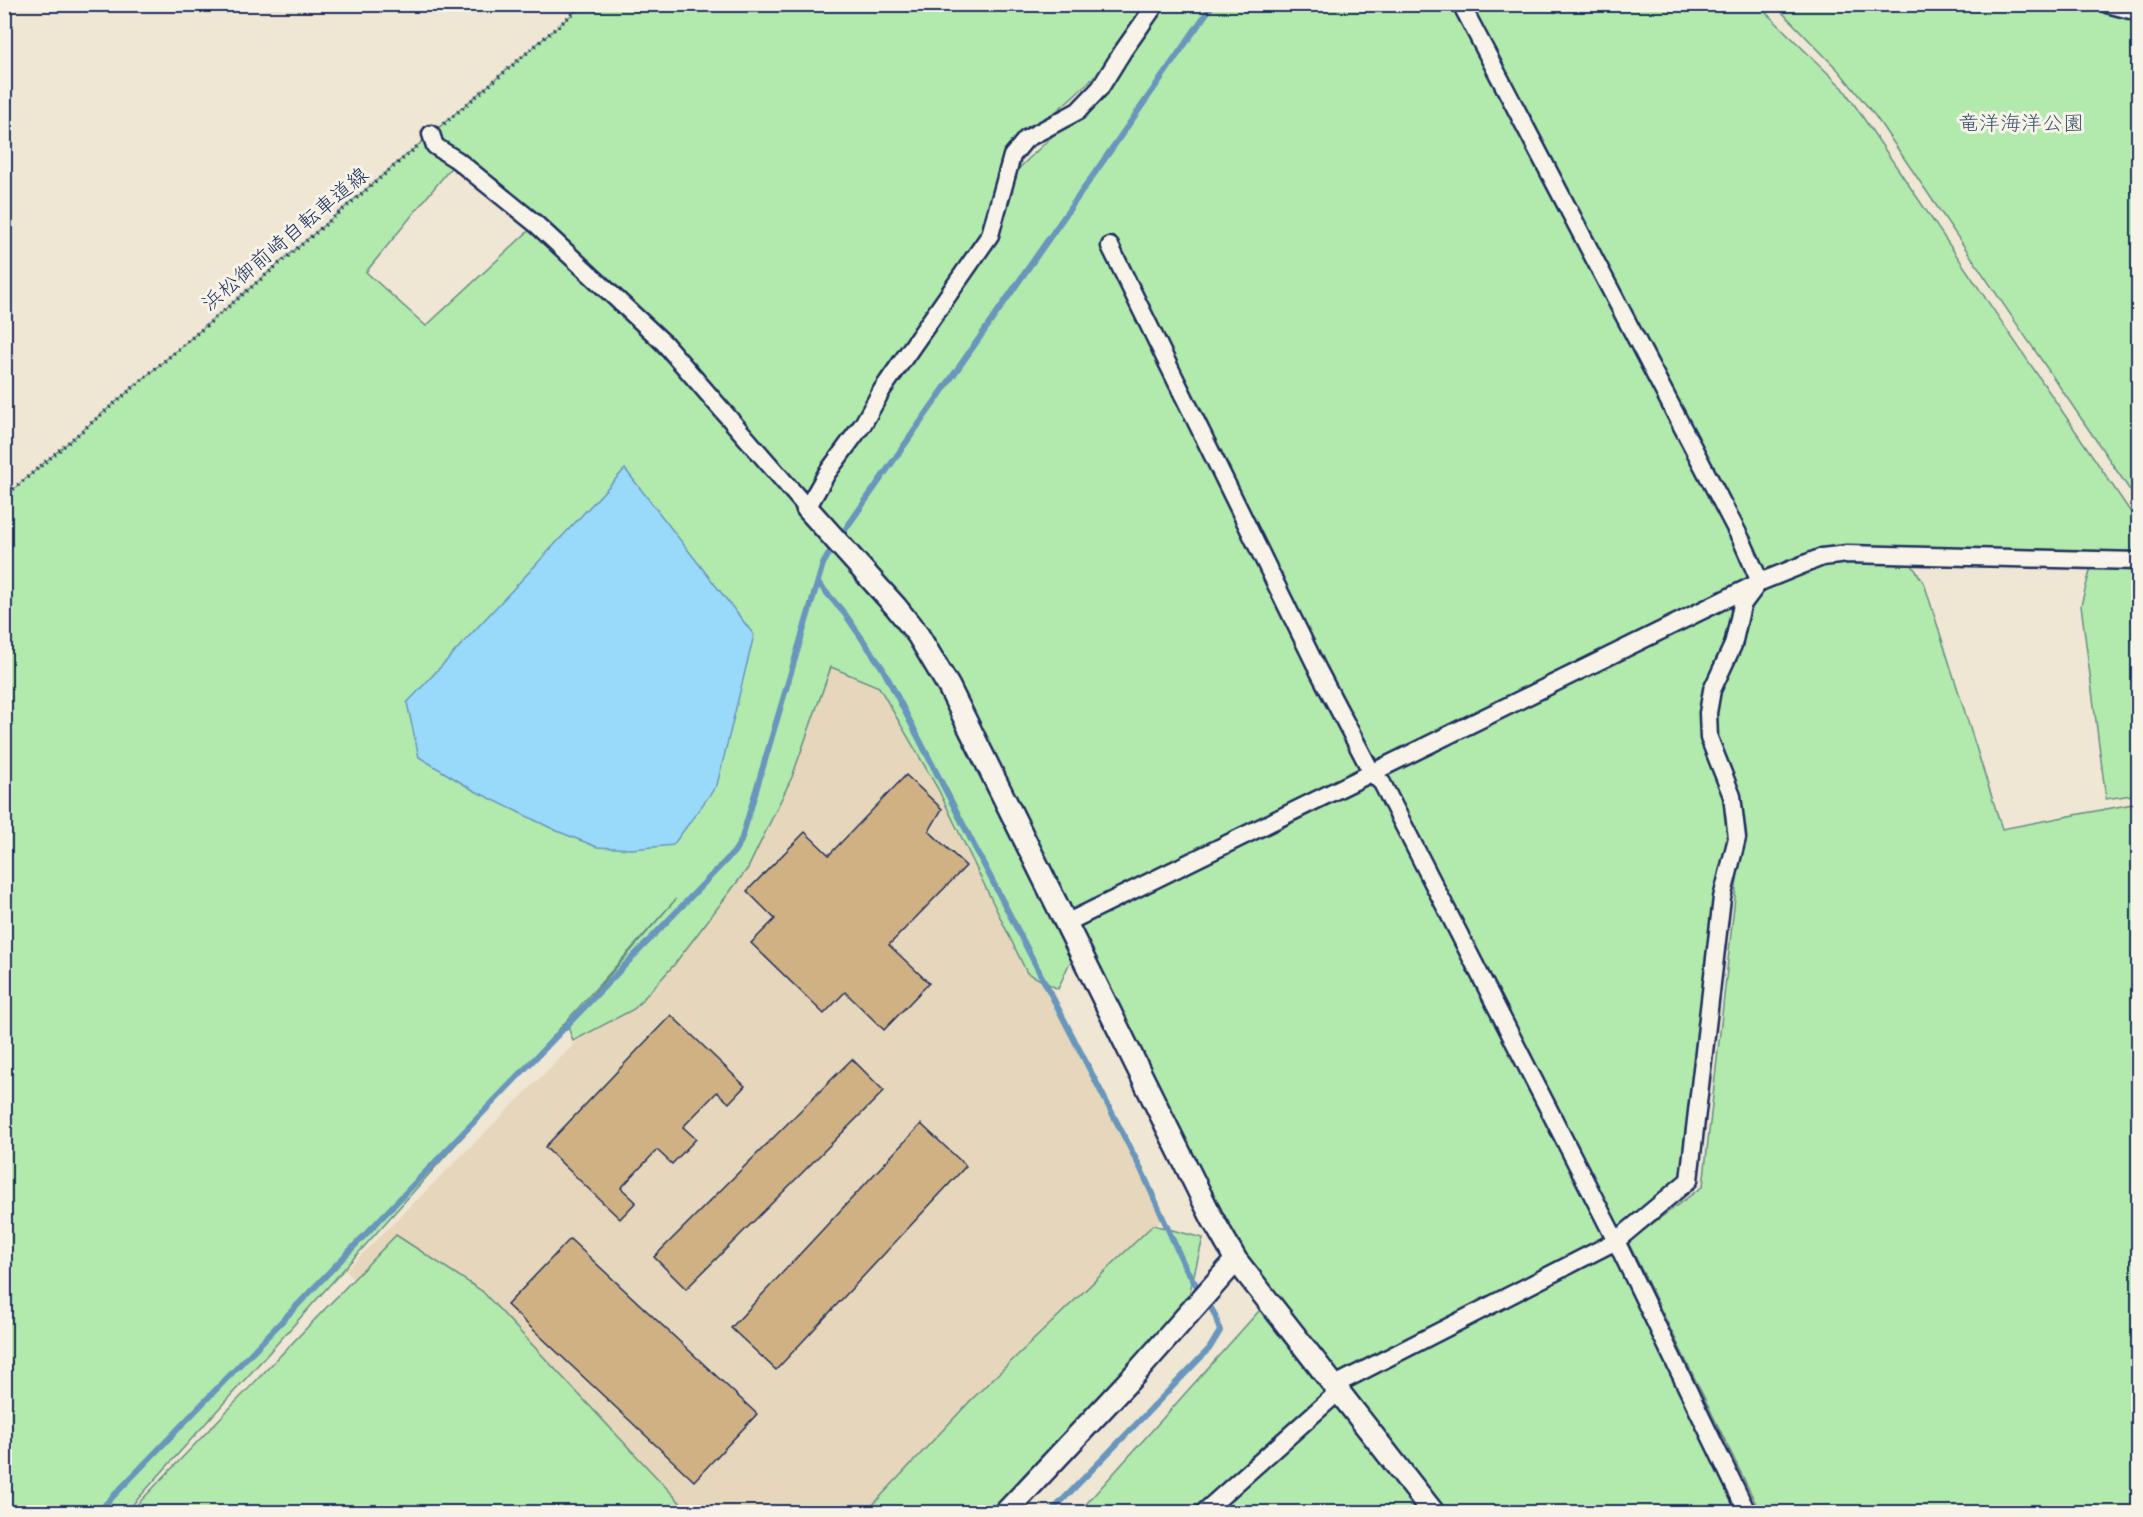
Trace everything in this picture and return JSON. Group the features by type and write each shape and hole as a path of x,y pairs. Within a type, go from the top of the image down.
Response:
{"street":[{"path":"807,508 827,473 863,424 882,390 990,235 1012,156 1026,139 1078,111 1093,96 1156,4"},
{"path":"1461,4 1742,541 1760,582"},
{"path":"2107,4 2139,12"},
{"path":"431,134 435,146 457,160 536,224 664,343 807,508 846,549 918,635 949,687 1212,1218 1236,1260 1433,1512"},
{"path":"1110,246 1318,670 1372,772 1382,783 1616,1241 1747,1512"},
{"path":"1066,923 1760,582 1822,557 1847,554 2139,561"},
{"path":"1204,1512 1335,1389 1616,1241 1689,1180 1722,898 1737,838 1732,796 1709,738 1708,713 1712,690 1733,645 1742,606 1760,582"},
{"path":"1006,1512 1137,1372 1236,1260"}],"path":[{"name":"浜松御前崎自転車道線","path":"4,497 584,4"}],"shaded area":[{"path":"830,591 933,746 1165,1216 882,1512 522,1512 346,1270 732,888"}],"green space":[{"path":"583,5 1758,5 1843,88 2138,523 2138,794 2106,799 2081,605 2093,560 1906,556 1924,583 2002,829 2138,803 2138,1512 1760,1512 1628,1242 1703,1186 1743,825 1737,838 1689,1180 1617,1241 1754,1512 1079,1512 1267,1302 1236,1260 1082,956 1069,964 1058,989 1027,973 938,789 879,687 831,667 792,777 748,868 673,966 634,1009 573,1041 567,1024 676,899 126,1512 5,1512 4,497","holes":["1115,58 1078,111 1014,173 1026,139","457,160 535,225 426,326 366,272","559,248 708,394 797,498","1744,553 1760,582 1740,632 1749,587"]},
{"name":"竜洋海洋公園","path":"1775,5 2138,5 2138,502 1876,117 1839,71"},
{"path":"1153,1225 1203,1238 1183,1320 999,1512 866,1512 972,1399"},
{"path":"396,1235 482,1291 689,1512 130,1512"}],"water":[{"path":"625,469 754,635 717,785 673,845 632,849 597,847 557,831 473,790 419,757 407,703"}],"building":[{"path":"906,775 942,809 929,831 966,866 889,945 929,983 884,1030 845,992 824,1014 751,943 775,919 747,891 805,832 829,855"},
{"path":"671,1015 745,1086 729,1103 717,1092 683,1127 696,1139 672,1164 657,1150 621,1188 636,1202 620,1219 545,1147"},
{"path":"852,1059 884,1091 686,1289 654,1257"},
{"path":"921,1124 966,1166 776,1370 731,1328"},
{"path":"570,1239 757,1414 694,1481 507,1305"}],"waterway":[{"path":"840,537 1213,4"},
{"path":"98,1512 734,852 741,841 823,564 834,545"},
{"path":"818,583 845,614 883,669 1141,1169 1185,1267 1201,1293"},
{"path":"1051,1512 1209,1349 1220,1331 1207,1301"}]}
